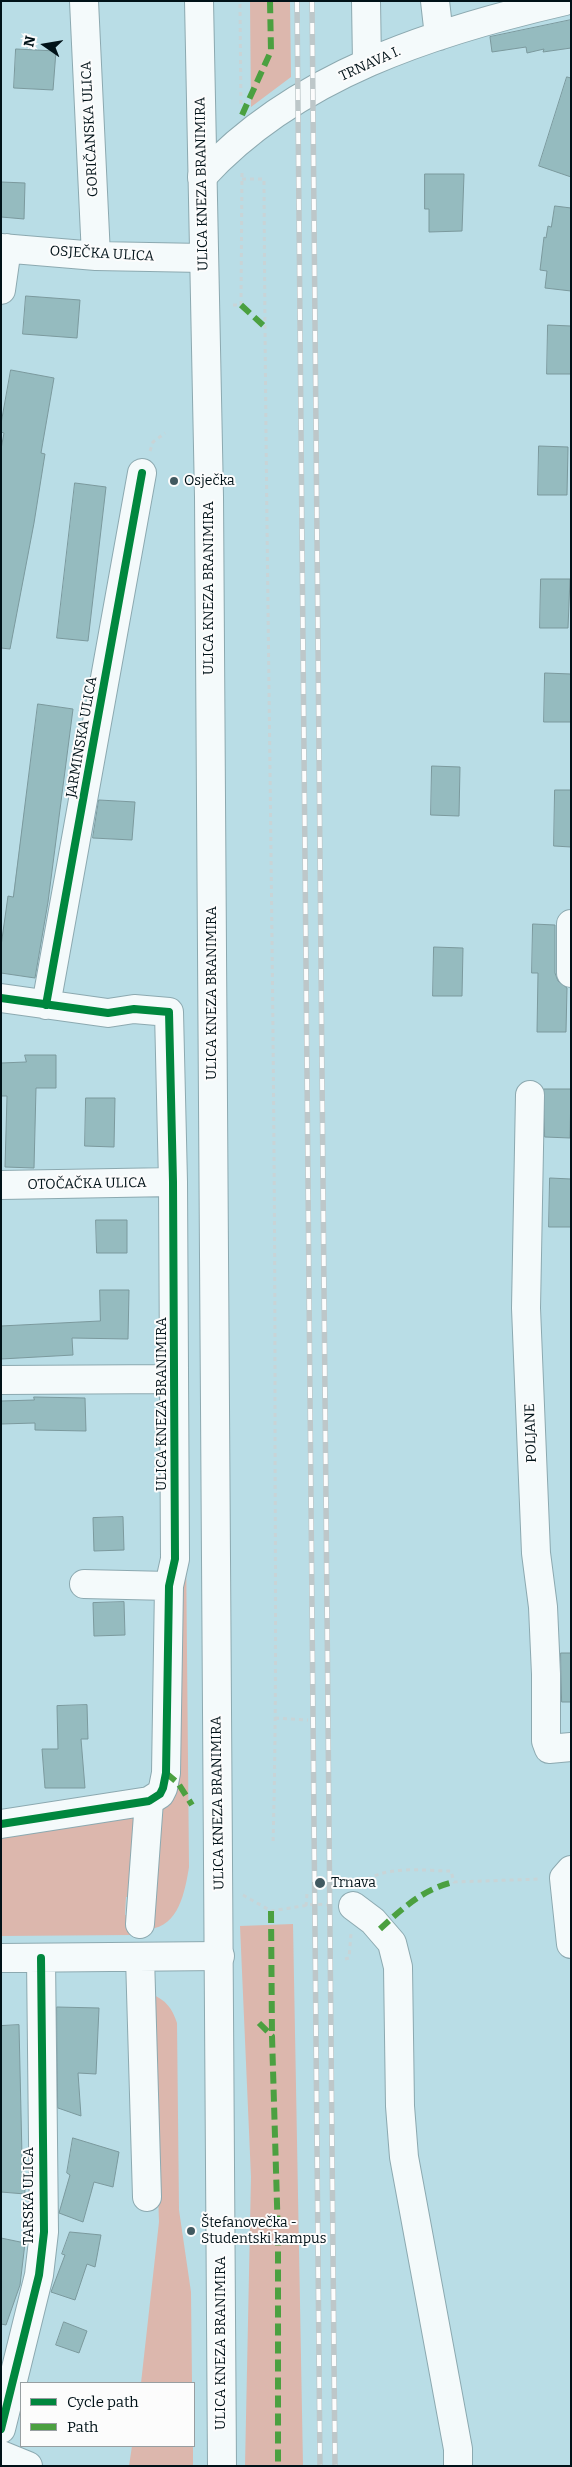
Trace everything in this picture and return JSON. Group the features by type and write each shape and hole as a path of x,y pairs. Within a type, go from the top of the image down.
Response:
{"street":[{"name":"GORIČANSKA ULICA","path":"84,1 96,256"},
{"name":"ULICA KNEZA BRANIMIRA","path":"199,1 209,498 222,2466"},
{"path":"366,1 366,63"},
{"path":"435,1 439,36"},
{"name":"TRNAVA I.","path":"202,177 222,155 254,128 312,90 366,63 439,36 503,8 565,1"},
{"name":"OSJEČKA ULICA","path":"4,248 96,256 203,258"},
{"path":"1,290 4,248"},
{"name":"JARMINSKA ULICA","path":"46,1005 142,473"},
{"path":"571,924 571,973"},
{"path":"1,998 46,1005"},
{"name":"ULICA KNEZA BRANIMIRA","path":"46,1005 108,1013 134,1009 169,1012 173,1182 176,1559 169,1586 166,1773 154,1798 140,1924"},
{"name":"POLJANE","path":"530,1095 526,1308 536,1553 543,1607 546,1665 546,1740 549,1749 571,1747"},
{"name":"OTOČAČKA ULICA","path":"1,1185 173,1182"},
{"path":"1,1380 174,1379"},
{"path":"84,1584 169,1586"},
{"path":"1,1824 154,1798"},
{"path":"568,1873 571,1944"},
{"path":"353,1906 373,1921 392,1943 398,1967 400,2106 404,2157 458,2449 458,2466"},
{"path":"1,1958 220,1956"},
{"path":"140,1957 147,2197"},
{"name":"TARSKA ULICA","path":"1,2429 39,2275 44,2232 41,1958"},
{"path":"1,2455 28,2466"}],"path":[{"path":"240,4 242,115"},
{"path":"233,305 241,305 242,163"},
{"path":"242,179 264,179 272,842 275,1718 273,1844"},
{"path":"275,1718 308,1720"},
{"path":"242,1895 271,1911 306,1906 353,1906 354,1891 363,1882 388,1873 410,1870 451,1871 454,1882 568,1873"},
{"path":"306,1906 307,1894"}],"shaded area":[{"path":"250,1 290,1 291,77 251,107"},
{"path":"185,1438 189,1867 182,1897 174,1915 159,1927 149,1929 162,1810 170,1795"},
{"path":"136,1815 133,1897 126,1897 125,1915 133,1916 132,1935 1,1936 1,1837"},
{"path":"293,1924 303,2466 245,2466 251,2177 240,1926"},
{"path":"151,1994 168,2005 177,2023 179,2210 191,2292 192,2382 141,2382 159,2222"},
{"path":"132,2447 193,2447 193,2466 129,2466"}],"building":[{"path":"571,20 571,48 543,52 544,49 527,53 526,47 492,52 490,37"},
{"path":"16,49 56,51 53,90 14,88"},
{"path":"567,77 571,78 571,177 539,166"},
{"path":"425,174 464,174 462,231 429,232 429,209 425,209"},
{"path":"1,182 25,183 24,219 1,217"},
{"path":"555,206 571,208 571,291 545,288 547,271 540,270 544,237 546,238 548,226 551,227"},
{"path":"26,296 80,300 77,338 23,334"},
{"path":"548,325 571,326 571,374 547,374"},
{"path":"11,370 54,378 41,453 45,454 34,523 10,649 1,648 1,449 4,433 1,432 1,424"},
{"path":"539,446 568,447 567,495 538,495"},
{"path":"75,483 106,487 88,641 57,638"},
{"path":"541,579 570,579 568,628 540,628"},
{"path":"545,673 571,674 571,722 544,722"},
{"path":"38,704 73,709 48,902 35,978 1,973 1,946 8,896 13,897"},
{"path":"432,766 460,767 459,816 431,815"},
{"path":"555,790 571,790 571,847 554,846"},
{"path":"99,800 135,802 132,840 93,838"},
{"path":"533,924 555,925 555,973 558,981 567,988 566,1032 537,1032 538,973 532,973"},
{"path":"434,947 463,948 462,996 433,996"},
{"path":"25,1055 56,1055 56,1088 36,1088 34,1168 5,1167 7,1096 1,1096 1,1063 26,1062"},
{"path":"544,1089 571,1089 570,1138 545,1137"},
{"path":"86,1098 115,1098 114,1147 85,1146"},
{"path":"550,1178 571,1179 571,1227 549,1227"},
{"path":"96,1220 127,1220 127,1253 97,1253"},
{"path":"100,1290 129,1290 128,1339 72,1338 73,1355 1,1359 1,1326 100,1321"},
{"path":"34,1397 85,1398 86,1431 35,1430 35,1423 1,1424 1,1401 34,1400"},
{"path":"123,1517 124,1550 94,1551 93,1518"},
{"path":"124,1602 125,1635 94,1636 93,1603"},
{"path":"561,1653 571,1653 571,1702 562,1702"},
{"path":"87,1705 88,1739 81,1739 85,1788 45,1788 42,1749 58,1749 57,1706"},
{"path":"57,2007 99,2008 96,2074 78,2073 81,2116 58,2108"},
{"path":"19,2025 22,2157 24,2157 25,2194 1,2192 1,2026"},
{"path":"73,2138 119,2152 113,2187 94,2182 83,2222 59,2213 70,2175 67,2173"},
{"path":"70,2232 101,2235 95,2267 87,2264 75,2300 51,2292 65,2255 62,2254"},
{"path":"1,2238 25,2243 20,2285 6,2325 1,2324"},
{"path":"64,2322 87,2331 79,2353 56,2345"}],"railway":[{"path":"297,1 320,2466"},
{"path":"312,1 335,2466"}],"marked path":[{"path":"242,115 271,51 270,1"},
{"path":"241,305 265,327"},
{"path":"166,1773 178,1783 192,1805"},
{"path":"380,1929 423,1894 454,1882"},
{"path":"271,1911 272,2036"},
{"path":"259,2023 272,2036 278,2237 278,2466"}],"cycle path":[{"path":"46,1005 142,473"},
{"path":"1,998 108,1013 134,1009 169,1012 173,1182 175,1559 169,1586 166,1773 160,1794 149,1801 1,1824"},
{"path":"1,2429 39,2275 44,2232 41,1958"}],"place":[{"name":"Osječka","path":"174,481"},
{"name":"Trnava","path":"320,1883"},
{"name":"Štefanovečka - Studentski kampus","path":"191,2231"}]}
